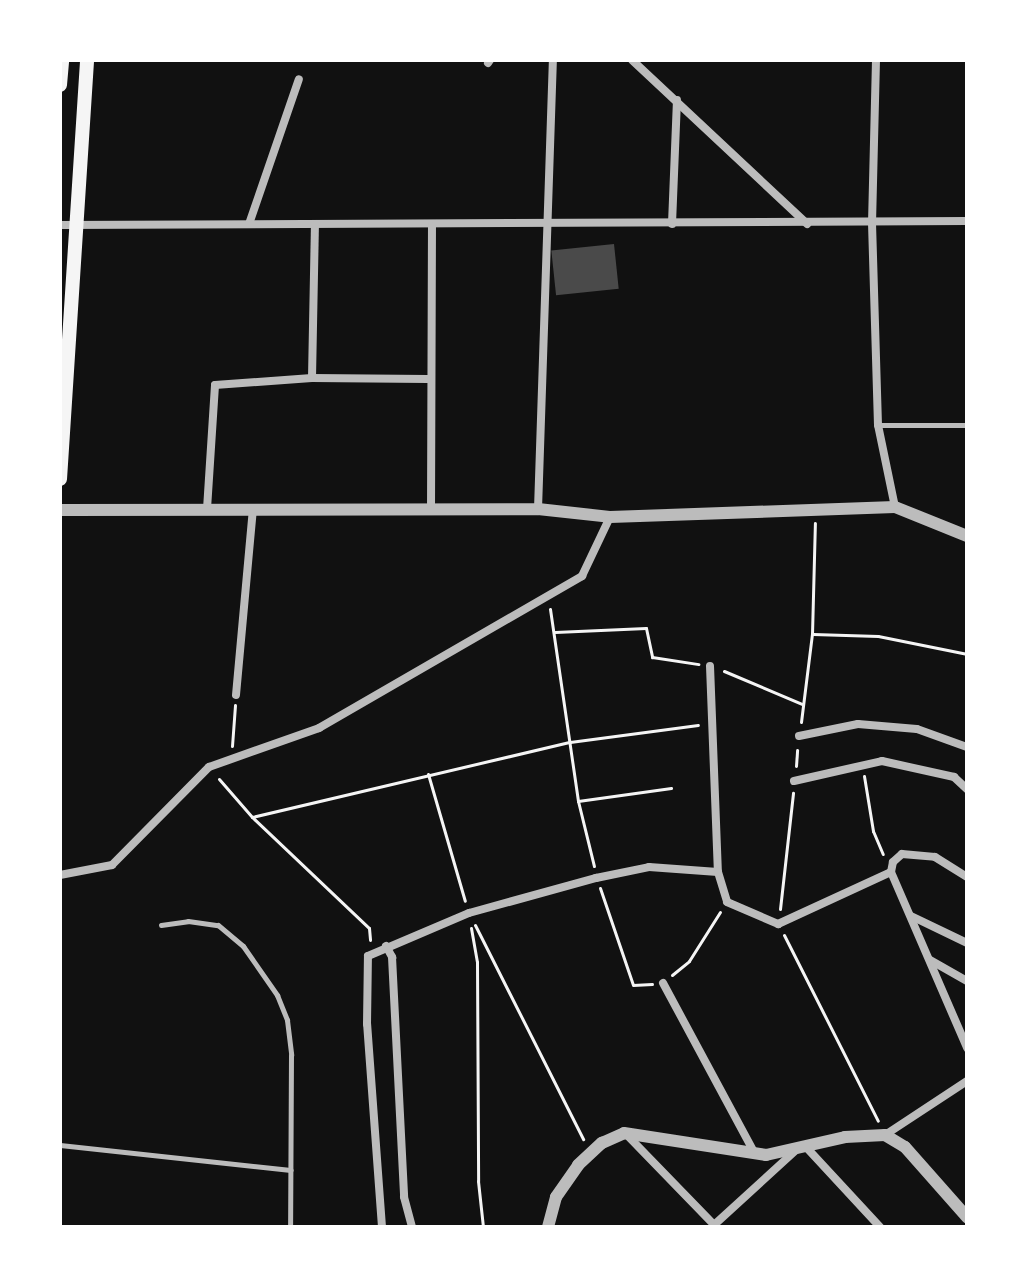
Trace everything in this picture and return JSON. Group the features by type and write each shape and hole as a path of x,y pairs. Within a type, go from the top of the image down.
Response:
{"main road":[{"path":"60,85 62,60"},
{"path":"60,479 66,225 87,60"}],"street":[{"path":"538,509 544,225 553,60"},
{"path":"632,60 808,225"},
{"path":"876,60 872,223 878,425 895,507"},
{"path":"249,224 299,79"},
{"path":"672,224 677,100"},
{"path":"66,225 808,225 967,221"},
{"path":"312,378 315,225"},
{"path":"431,509 428,379 432,226"},
{"path":"207,509 215,385 312,378 428,379"},
{"path":"60,510 538,509 610,517 816,513 895,507 967,538"},
{"path":"236,695 253,509"},
{"path":"60,875 112,865 209,767 319,728 582,576 610,517"},
{"path":"710,666 718,872 727,902 778,924 891,872 902,854 935,857 967,877"},
{"path":"799,736 858,724 917,729 967,747"},
{"path":"794,781 863,764 916,765 954,777 967,789"},
{"path":"382,1227 367,1024 366,960 371,952 469,913 596,878 649,867 718,872"},
{"path":"891,872 967,1048"},
{"path":"911,916 967,943"},
{"path":"386,946 392,957 404,1197 412,1227"},
{"path":"930,960 967,981"},
{"path":"663,983 755,1154"},
{"path":"548,1227 556,1197 590,1153 624,1133 755,1154 801,1148 845,1137 885,1135 967,1081"},
{"path":"624,1133 715,1226 801,1148"},
{"path":"885,1135 905,1147 967,1217"},
{"path":"801,1148 880,1227"}],"lane":[{"path":"878,425 967,425"},
{"path":"161,925 188,921 218,925 243,946 277,995 287,1020 291,1055 290,1227"},
{"path":"60,1145 291,1170"}],"path":[{"path":"816,513 812,634 778,924 885,1135"},
{"path":"548,596 578,801 596,878 633,985 663,983 689,961 727,902"},
{"path":"555,632 646,628 652,657 710,666 803,705"},
{"path":"812,634 878,636 967,654"},
{"path":"231,757 236,695"},
{"path":"252,817 428,773 570,742 649,728 712,725"},
{"path":"863,764 873,831 891,872"},
{"path":"209,767 252,817 369,928 371,952"},
{"path":"428,773 469,913 477,962 478,1181 483,1227"},
{"path":"578,801 671,788"},
{"path":"469,913 590,1153"}],"building":[{"path":"614,244 619,289 556,295 551,251"}]}
